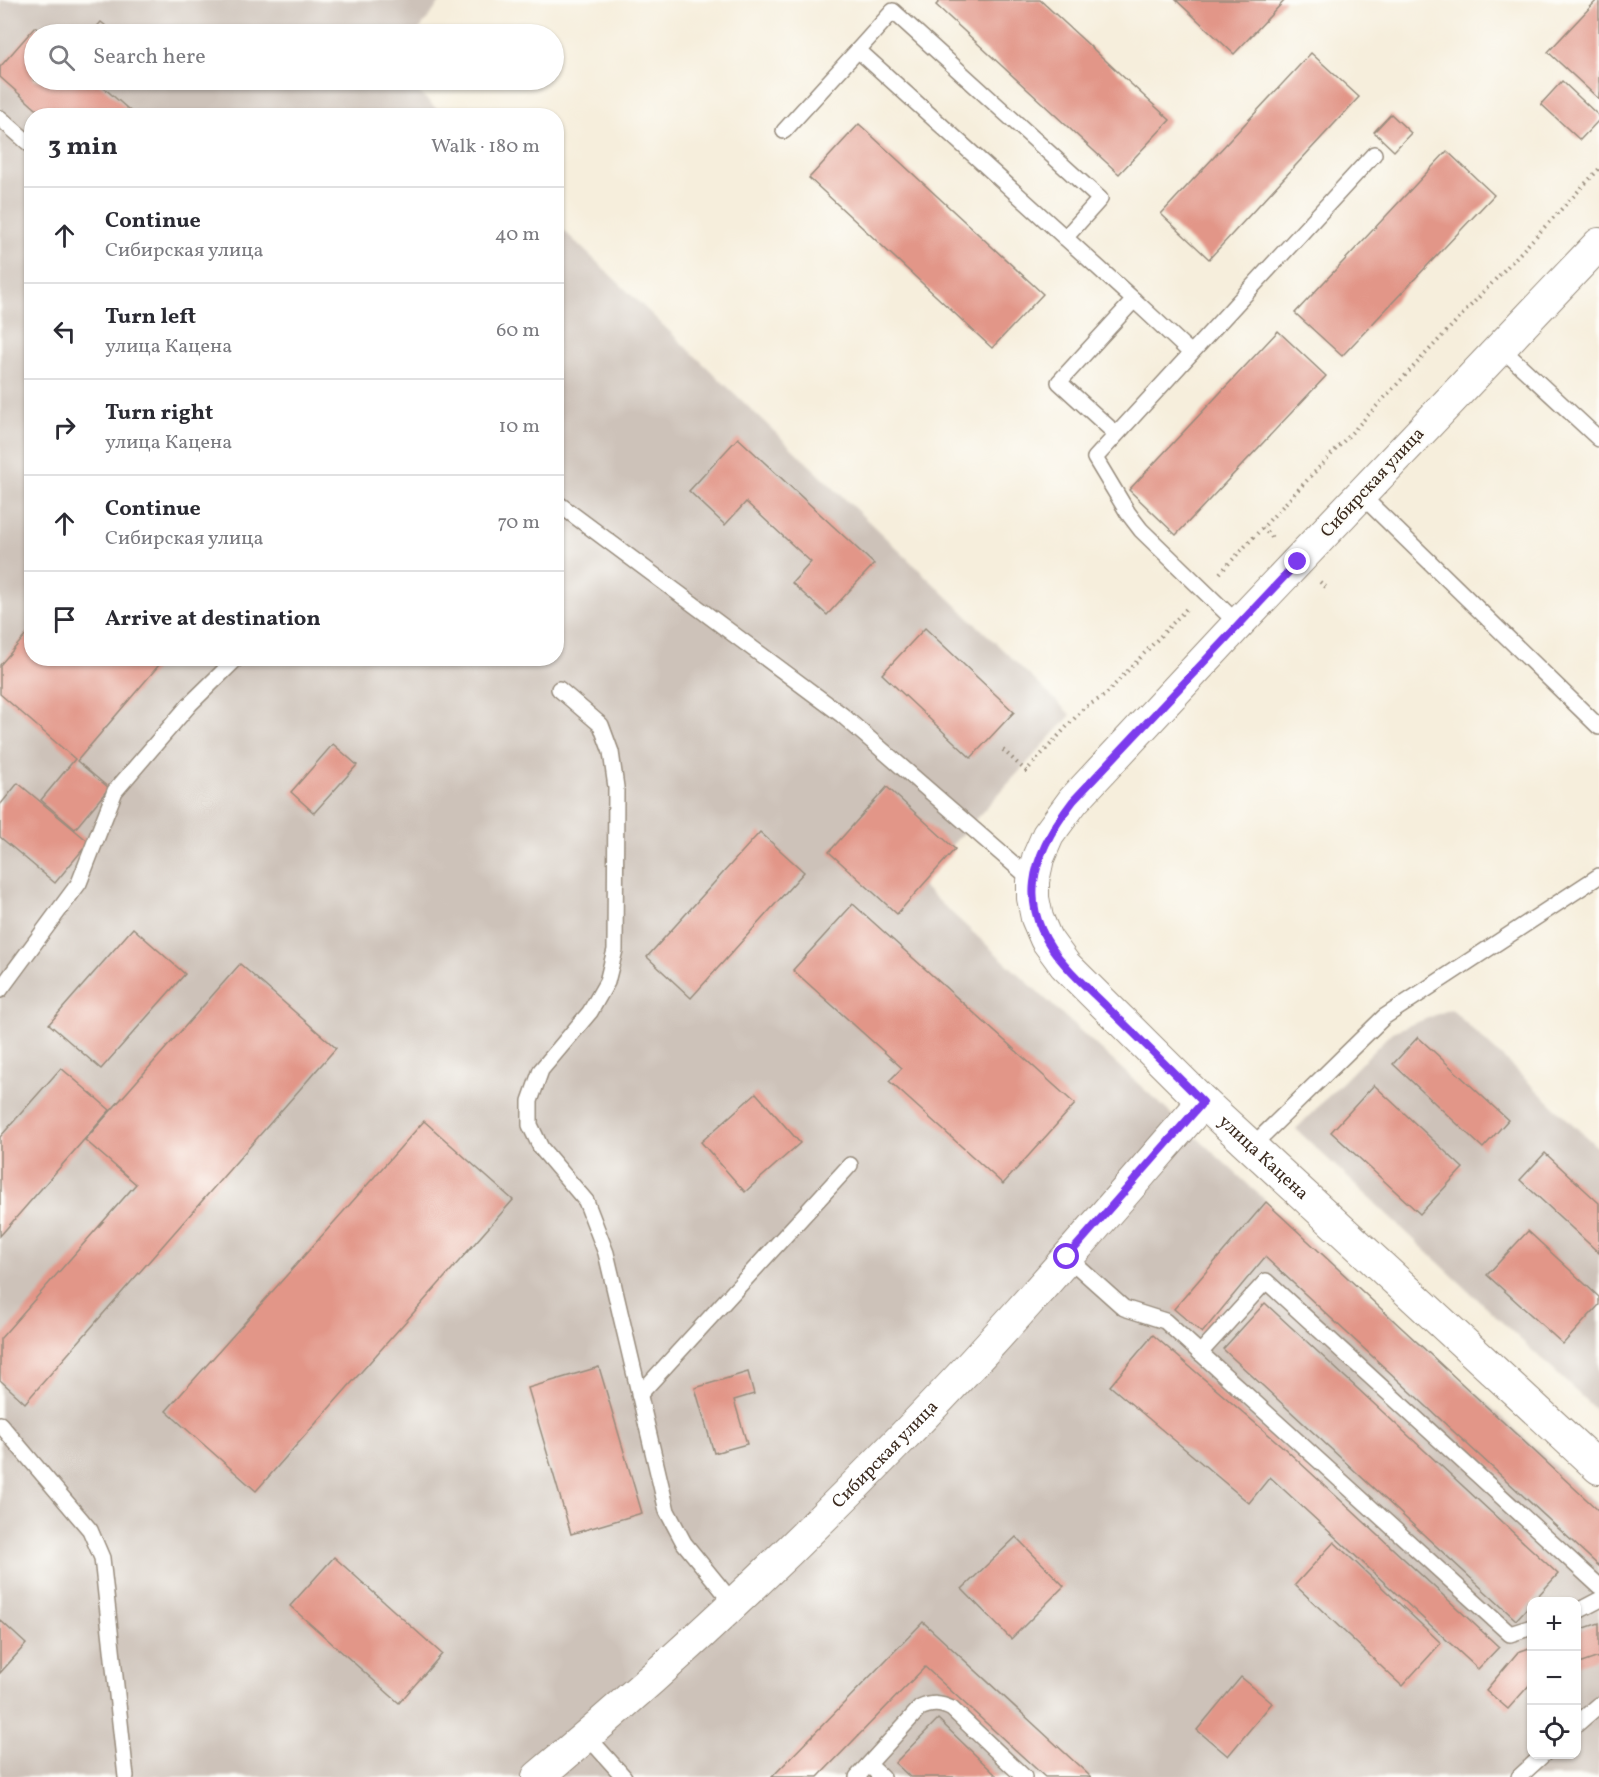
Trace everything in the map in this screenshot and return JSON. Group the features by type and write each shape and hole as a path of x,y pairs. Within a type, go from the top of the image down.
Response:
{"street":[{"name":"Сибирская улица","path":"1073,801 1599,244"},
{"name":"улица Кацена","path":"1073,801 1048,835 1038,858 1033,881 1033,898 1037,918 1046,939 1065,965 1203,1102 1599,1468"},
{"name":"Сибирская улица","path":"538,1777 587,1736 733,1603 895,1446 1029,1302 1203,1102"}],"lane":[{"path":"784,131 893,11 1100,199 1065,238"},
{"path":"858,50 1191,353"},
{"path":"0,118 24,139"},
{"path":"1238,624 1141,530 1128,513 1095,458 1374,154"},
{"path":"1116,434 1059,382 1134,300"},
{"path":"1501,348 1599,439"},
{"path":"1361,495 1599,727"},
{"path":"564,508 842,715 1033,881"},
{"path":"0,990 79,883 115,791 190,704 229,666"},
{"path":"559,689 601,725 611,752 616,787 615,951 607,982 591,1012 541,1070 530,1101 530,1125 541,1148 586,1201 606,1253 667,1511 684,1543 733,1603"},
{"path":"1251,1147 1384,1017 1599,876"},
{"path":"639,1395 850,1165"},
{"path":"1067,1257 1124,1308 1165,1321 1510,1634 1527,1629"},
{"path":"1200,1353 1266,1281 1599,1586"},
{"path":"0,1424 90,1530 102,1558 126,1777"},
{"path":"1581,1609 1599,1600"},
{"path":"857,1777 920,1708 930,1704 942,1704 952,1709 1024,1777"},
{"path":"1581,1721 1599,1705"},
{"path":"587,1736 624,1777"},
{"path":"1519,1777 1539,1759"},
{"path":"869,1764 882,1777"}],"path":[{"path":"1003,750 1026,771 1084,708 1104,696 1599,169"}],"shaded area":[{"path":"0,0 442,0 424,24 24,24 24,90 417,90 436,108 24,108 24,666 564,666 564,231 1071,715 918,882 1599,1506 1599,1777 0,1777"},
{"path":"1451,1009 1599,1149 1599,1413 1296,1129 1392,1032"}],"building":[{"path":"941,0 1040,0 1170,120 1119,174 936,5"},
{"path":"1176,0 1285,0 1234,54"},
{"path":"1599,0 1599,99 1548,52"},
{"path":"24,40 24,90 106,90 127,108 35,108 0,77 0,67"},
{"path":"1311,53 1359,97 1209,259 1161,214"},
{"path":"1562,81 1599,116 1599,120 1580,140 1541,104"},
{"path":"1391,114 1411,133 1394,151 1374,132"},
{"path":"859,124 1043,294 992,348 809,178"},
{"path":"1447,151 1494,195 1342,356 1295,313"},
{"path":"1278,331 1326,376 1176,535 1129,490"},
{"path":"738,438 874,564 827,615 792,583 811,562 746,502 725,525 689,491"},
{"path":"925,628 1014,712 971,758 882,674"},
{"path":"24,637 24,666 158,666 77,761 109,788 75,829 41,800 75,759 0,694 0,665"},
{"path":"333,744 357,765 314,813 291,792"},
{"path":"18,783 89,842 55,883 0,837 0,805"},
{"path":"887,787 955,849 897,914 829,852"},
{"path":"760,832 804,872 691,998 647,957"},
{"path":"853,904 1075,1104 1003,1184 889,1081 902,1068 793,970"},
{"path":"133,928 185,974 101,1069 49,1024"},
{"path":"240,964 336,1048 25,1403 0,1380 0,1339 136,1184 85,1140"},
{"path":"1418,1037 1508,1120 1483,1148 1393,1064"},
{"path":"61,1068 110,1110 0,1236 0,1137"},
{"path":"1374,1085 1463,1168 1420,1214 1331,1132"},
{"path":"756,1093 800,1143 745,1192 701,1142"},
{"path":"424,1121 513,1200 256,1491 166,1411"},
{"path":"1545,1153 1599,1203 1599,1253 1520,1180"},
{"path":"1266,1202 1599,1511 1599,1566 1265,1257 1202,1333 1174,1309"},
{"path":"1528,1231 1599,1297 1599,1305 1563,1344 1487,1275"},
{"path":"1265,1303 1558,1574 1537,1597 1527,1597 1527,1608 1516,1620 1223,1349"},
{"path":"1153,1335 1283,1447 1499,1647 1478,1669 1270,1477 1249,1503 1110,1386"},
{"path":"599,1367 642,1513 571,1534 528,1388"},
{"path":"748,1372 754,1394 734,1400 747,1444 714,1453 695,1388"},
{"path":"1016,1537 1064,1586 1011,1639 962,1589"},
{"path":"1334,1542 1441,1643 1402,1686 1295,1585"},
{"path":"334,1557 442,1654 399,1703 290,1606"},
{"path":"0,1620 26,1644 0,1673"},
{"path":"923,1622 1091,1777 1045,1777 925,1667 818,1777 772,1777"},
{"path":"1599,1623 1599,1657 1581,1663 1581,1651 1581,1629"},
{"path":"1527,1649 1527,1688 1508,1709 1486,1690 1518,1652"},
{"path":"1241,1677 1272,1703 1228,1756 1197,1730"},
{"path":"938,1719 998,1777 910,1777 895,1763"}],"route":[{"path":"1067,1257 1203,1102 1065,965 1046,939 1037,918 1033,898 1033,881 1038,858 1048,835 1073,801 1298,562"}]}
